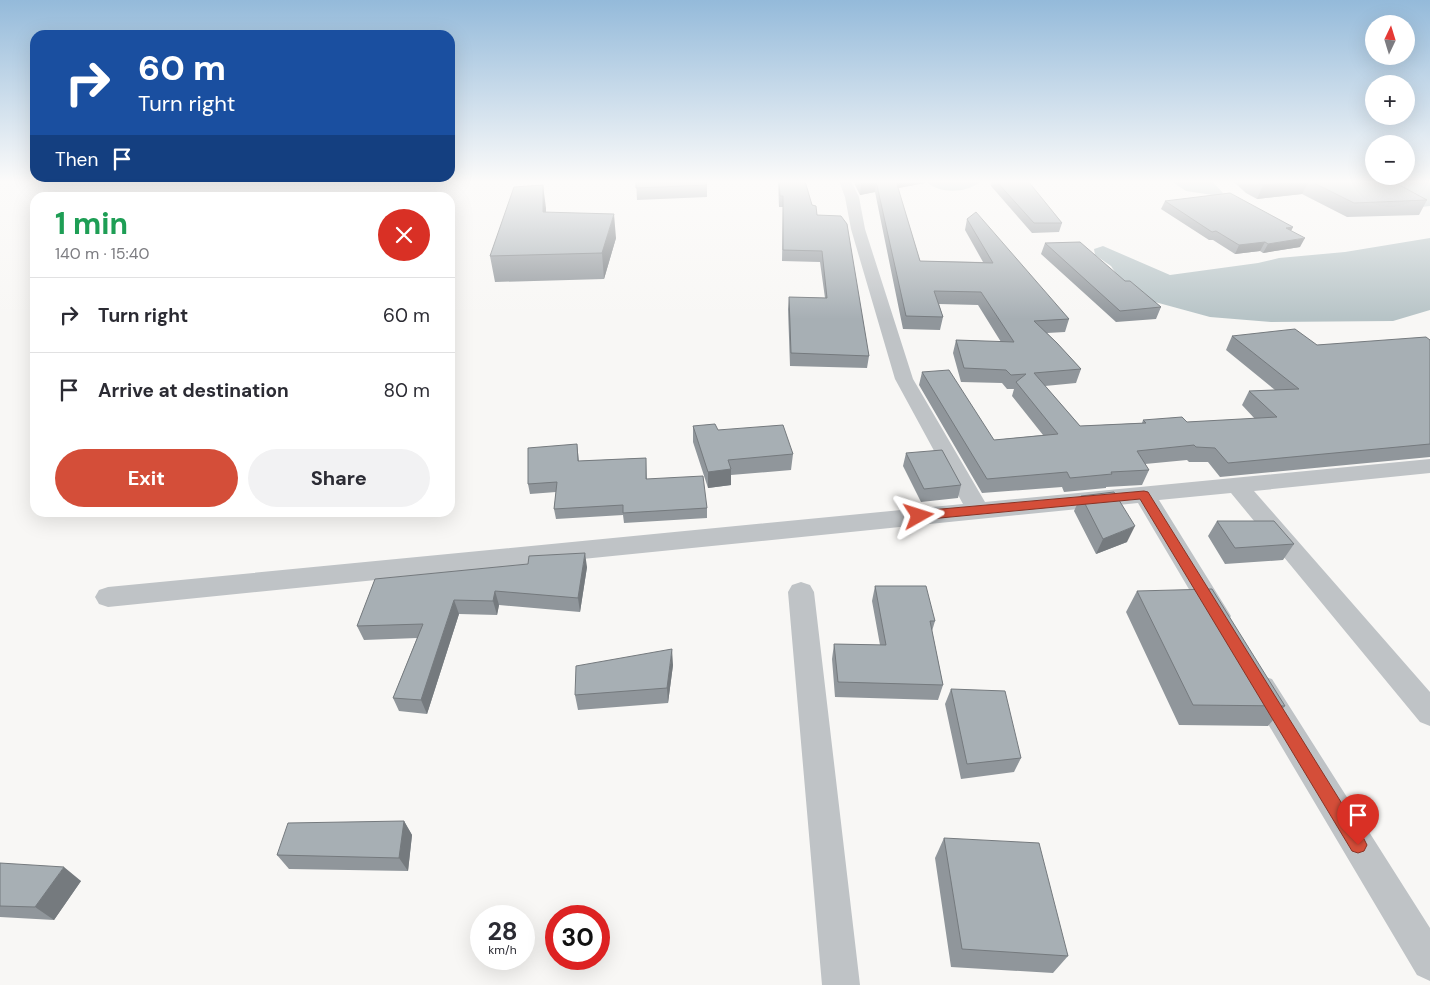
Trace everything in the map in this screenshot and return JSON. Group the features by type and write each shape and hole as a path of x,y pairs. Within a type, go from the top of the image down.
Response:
{"street":[{"path":"858,227 904,379 978,510"},
{"path":"108,597 1430,466"},
{"path":"1237,486 1430,713"},
{"path":"1144,494 1232,639"},
{"path":"801,592 842,985"},
{"path":"1248,664 1430,962"}],"shaded area":[{"path":"1430,238 1430,310 1393,321 1271,322 1210,317 1144,299 1121,281 1111,266 1095,255 1094,249 1103,246 1170,275 1258,263 1279,258 1345,252"}],"building":[{"path":"500,227 610,227 602,253 490,256"},
{"path":"783,227 847,227 869,356 791,353 789,297 827,298 822,251 783,250"},
{"path":"886,227 910,227 920,261 993,263 972,227 989,227 1069,319 1034,321 1081,369 1034,373 1080,426 1146,423 1143,420 1182,417 1187,422 1277,417 1249,391 1299,389 1232,336 1295,329 1317,345 1426,337 1430,340 1430,444 1228,463 1215,448 1196,447 1194,445 1137,451 1149,470 1111,472 1112,474 1070,478 1067,472 987,479 922,372 949,370 994,440 1058,434 1016,382 1026,374 1011,375 1006,370 964,368 956,340 1014,342 981,292 934,291 943,317 906,316"},
{"path":"1204,227 1293,227 1286,228 1305,238 1268,244 1265,242 1239,245 1216,231 1212,232"},
{"path":"1080,242 1125,281 1130,281 1161,307 1120,311 1045,243"},
{"path":"715,424 718,430 783,425 793,454 728,460 731,469 708,472 693,426"},
{"path":"577,444 578,461 646,458 646,479 703,476 707,508 623,513 623,505 554,509 557,482 528,484 528,448"},
{"path":"942,450 961,485 924,489 906,453"},
{"path":"1114,492 1135,526 1103,539 1081,496"},
{"path":"1217,521 1274,521 1294,544 1235,548"},
{"path":"585,553 578,598 495,591 493,601 454,600 421,700 393,698 423,624 357,626 375,579 528,564 529,556"},
{"path":"875,586 926,586 935,621 930,621 943,685 838,682 834,644 886,645"},
{"path":"1212,589 1285,706 1193,705 1137,591"},
{"path":"672,649 667,688 575,695 576,666"},
{"path":"951,689 1005,691 1021,758 967,764"},
{"path":"404,821 399,858 277,855 288,823"},
{"path":"944,838 1039,843 1068,956 962,949"},
{"path":"0,863 64,867 35,907 0,906"}],"route":[{"path":"919,516 1144,494 1358,845"}]}
